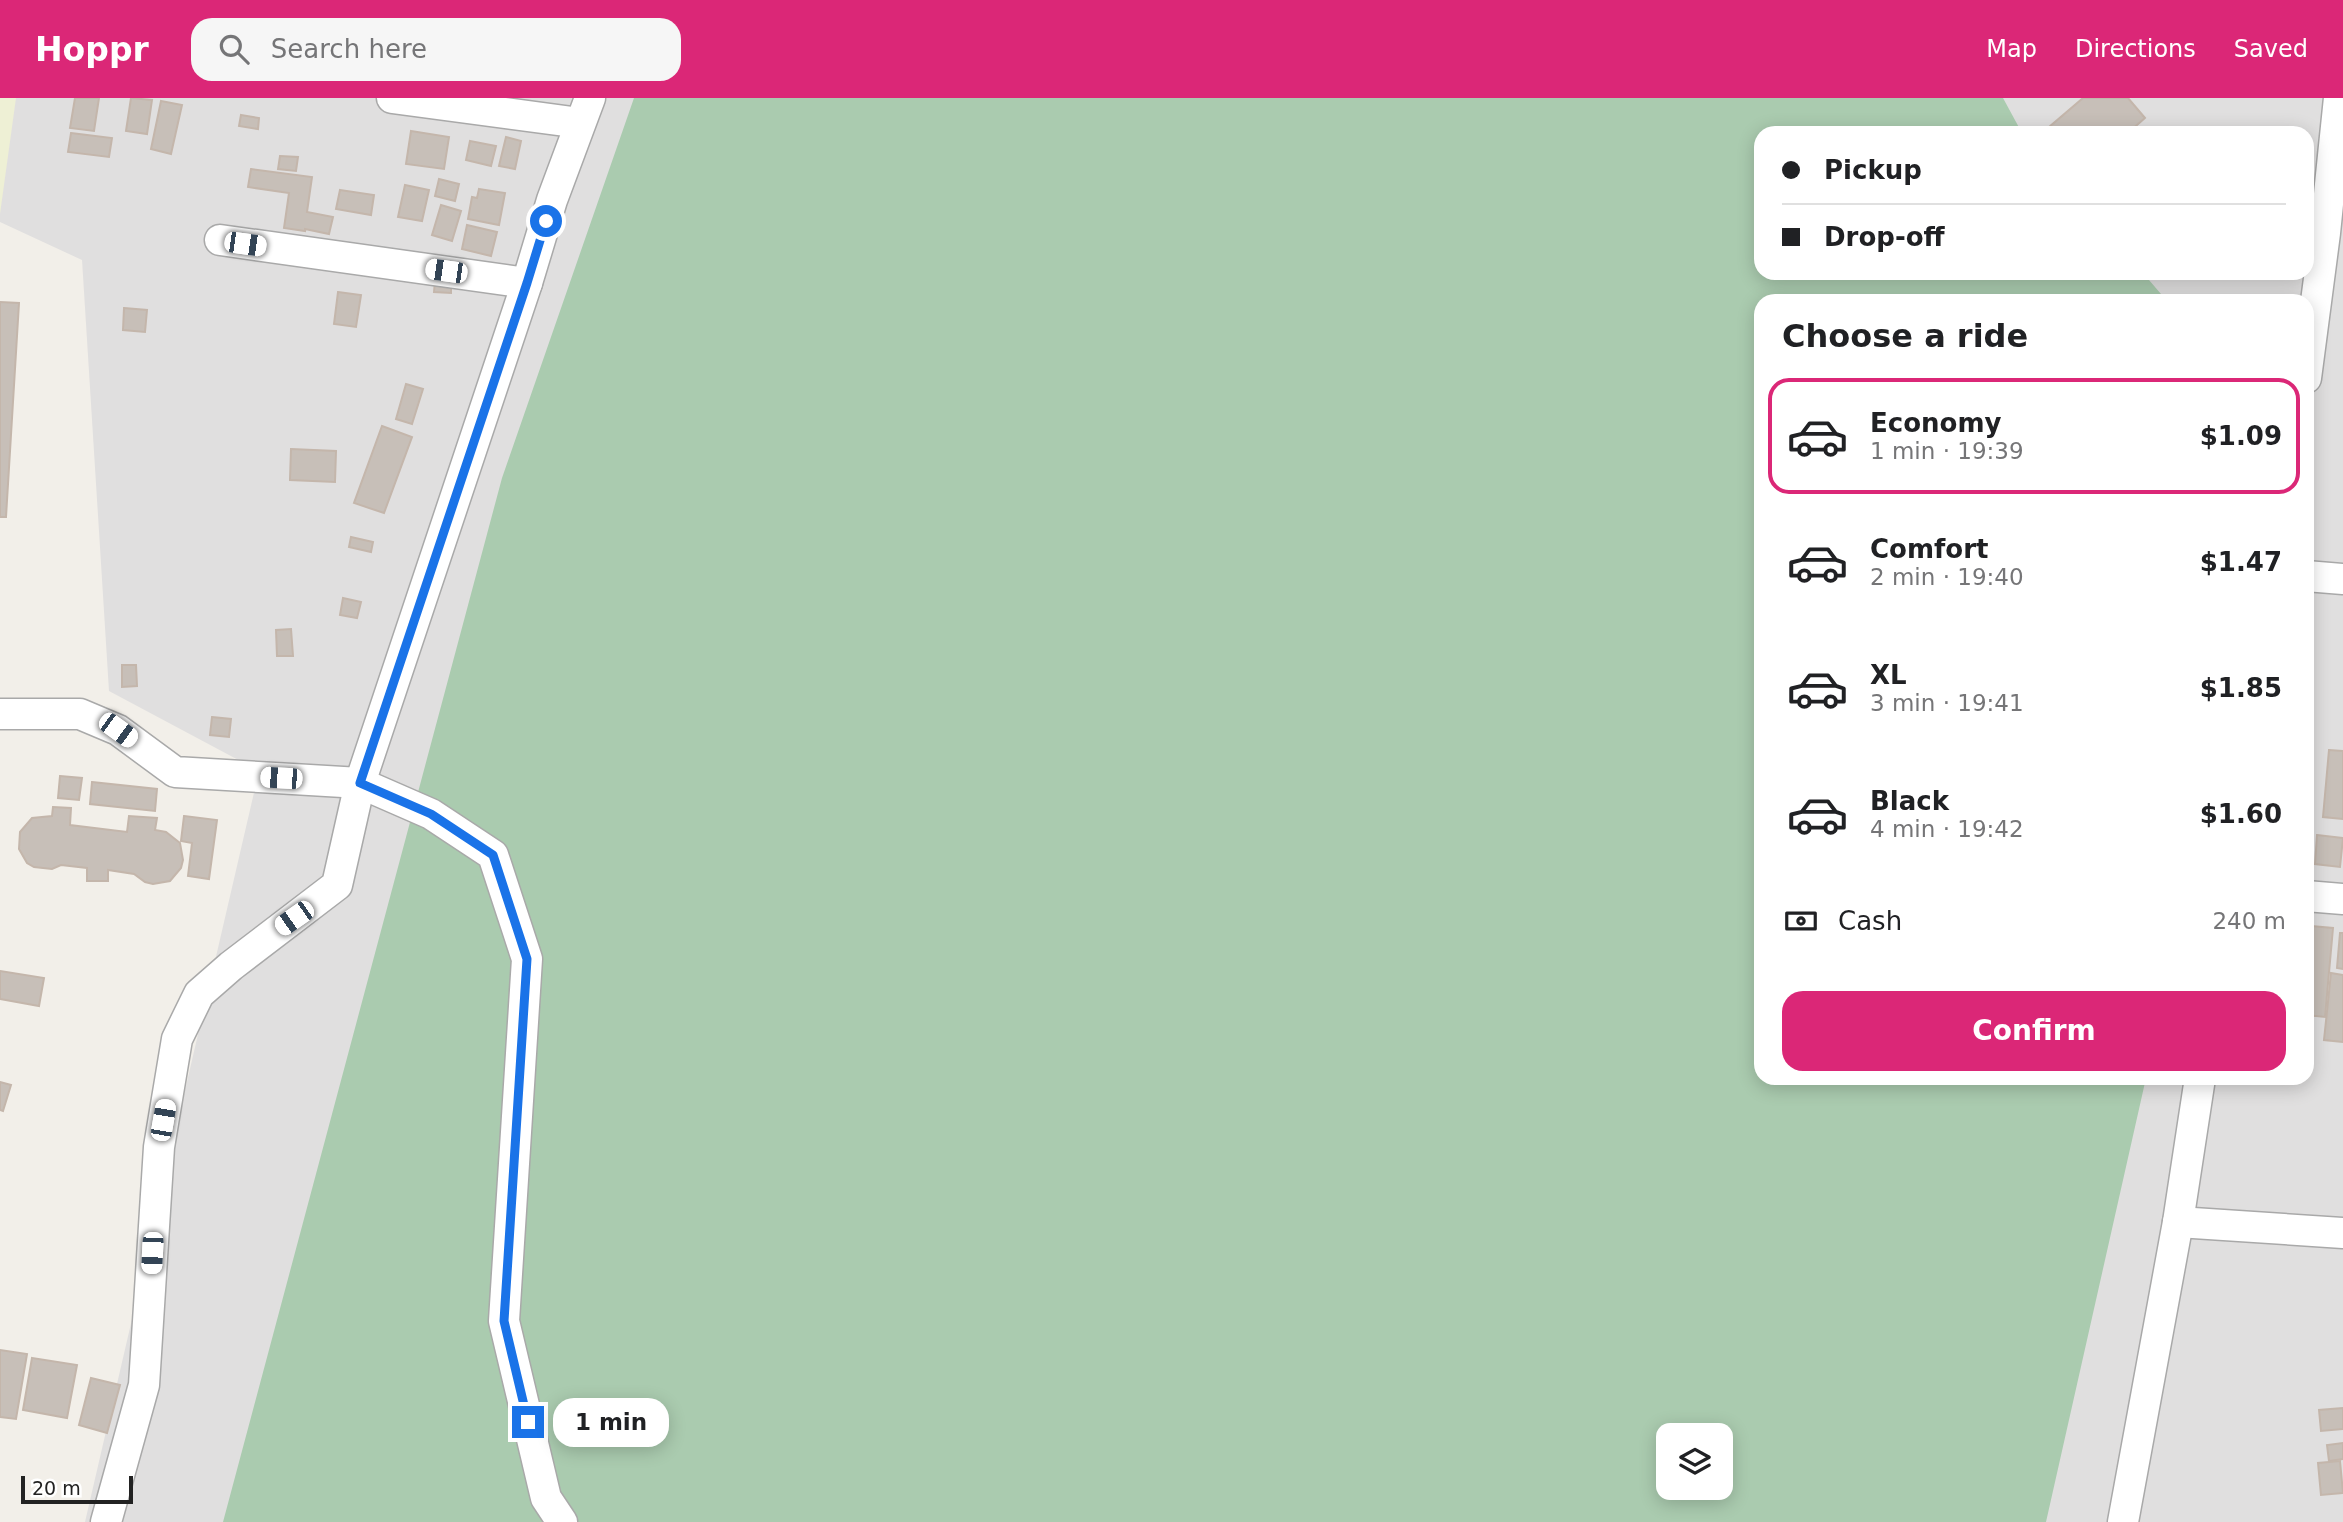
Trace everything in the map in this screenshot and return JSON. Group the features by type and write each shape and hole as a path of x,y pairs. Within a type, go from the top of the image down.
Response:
{"street":[{"path":"106,1522 144,1385 159,1147 177,1039 199,994 337,885 360,783 527,283 552,200 585,110 392,98"},
{"path":"2314,338 2334,234 2339,98"},
{"path":"220,240 527,283"},
{"path":"2314,577 2343,579"},
{"path":"0,714 80,714 118,730 175,772 360,783 431,814 493,855 527,959 504,1321 547,1498 562,1522"},
{"path":"2314,897 2343,899"},
{"path":"2123,1522 2178,1222 2199,1085"},
{"path":"2178,1222 2343,1233"}],"shaded area":[{"path":"0,98 2343,98 2343,1522 85,1522 259,771 109,691 82,260 0,222"}],"green space":[{"path":"0,98 16,98 0,214"},
{"path":"634,98 2003,98 2018,126 1754,126 1754,280 2149,280 2161,294 1754,294 1754,1085 2144,1085 2046,1522 223,1522 502,478"}],"building":[{"path":"75,98 99,98 94,131 70,128"},
{"path":"131,98 152,100 147,134 126,131"},
{"path":"2083,98 2128,98 2145,118 2136,126 2050,126"},
{"path":"161,101 182,105 171,154 151,149"},
{"path":"241,115 259,118 258,129 239,126"},
{"path":"411,131 449,137 444,169 406,164"},
{"path":"71,133 112,138 109,157 68,152"},
{"path":"506,137 521,141 515,169 499,166"},
{"path":"470,141 496,146 491,166 466,160"},
{"path":"280,156 298,157 296,171 278,169"},
{"path":"251,169 312,177 307,212 333,217 329,234 284,228 289,193 248,187"},
{"path":"439,179 459,184 455,201 435,196"},
{"path":"405,185 429,190 422,221 398,217"},
{"path":"479,189 505,193 499,225 468,219 472,197 477,198"},
{"path":"340,190 374,195 371,215 336,209"},
{"path":"441,205 461,211 452,241 432,235"},
{"path":"467,225 497,232 491,256 462,249"},
{"path":"435,281 451,283 451,293 434,292"},
{"path":"338,292 361,295 356,327 334,324"},
{"path":"0,302 19,303 6,517 0,517"},
{"path":"124,308 147,310 145,332 123,330"},
{"path":"406,384 423,389 412,424 396,419"},
{"path":"382,426 412,437 384,513 354,503"},
{"path":"291,449 336,451 335,482 290,480"},
{"path":"351,537 373,542 371,552 349,547"},
{"path":"343,598 361,602 357,618 340,615"},
{"path":"291,629 293,656 277,656 276,630"},
{"path":"122,665 136,665 137,686 122,687"},
{"path":"212,717 231,719 229,737 210,735"},
{"path":"2329,750 2343,751 2343,819 2323,817"},
{"path":"60,776 82,778 79,800 58,798"},
{"path":"92,782 157,789 155,811 90,804"},
{"path":"53,807 71,808 70,825 127,832 129,816 157,818 155,830 166,832 180,843 183,860 181,868 170,881 153,884 134,874 108,870 108,881 87,881 87,868 61,865 52,869 34,867 27,863 19,849 20,832 32,818 52,816"},
{"path":"184,816 217,820 209,879 188,876 192,843 181,841"},
{"path":"2317,835 2343,838 2340,867 2315,864"},
{"path":"2314,926 2333,928 2325,1017 2314,1016"},
{"path":"2340,933 2343,933 2343,969 2337,968"},
{"path":"0,971 44,978 39,1006 0,999"},
{"path":"2331,973 2343,975 2343,1042 2324,1040"},
{"path":"0,1082 11,1085 3,1111 0,1110"},
{"path":"0,1350 27,1354 16,1419 0,1417"},
{"path":"32,1358 77,1365 67,1418 23,1410"},
{"path":"91,1378 120,1385 107,1433 79,1425"},
{"path":"2343,1408 2343,1429 2321,1431 2319,1410"},
{"path":"2343,1443 2343,1459 2329,1461 2327,1445"},
{"path":"2340,1461 2343,1493 2321,1495 2318,1463"}],"route":[{"path":"528,1422 504,1321 527,959 493,855 431,814 360,783 546,221"}]}
